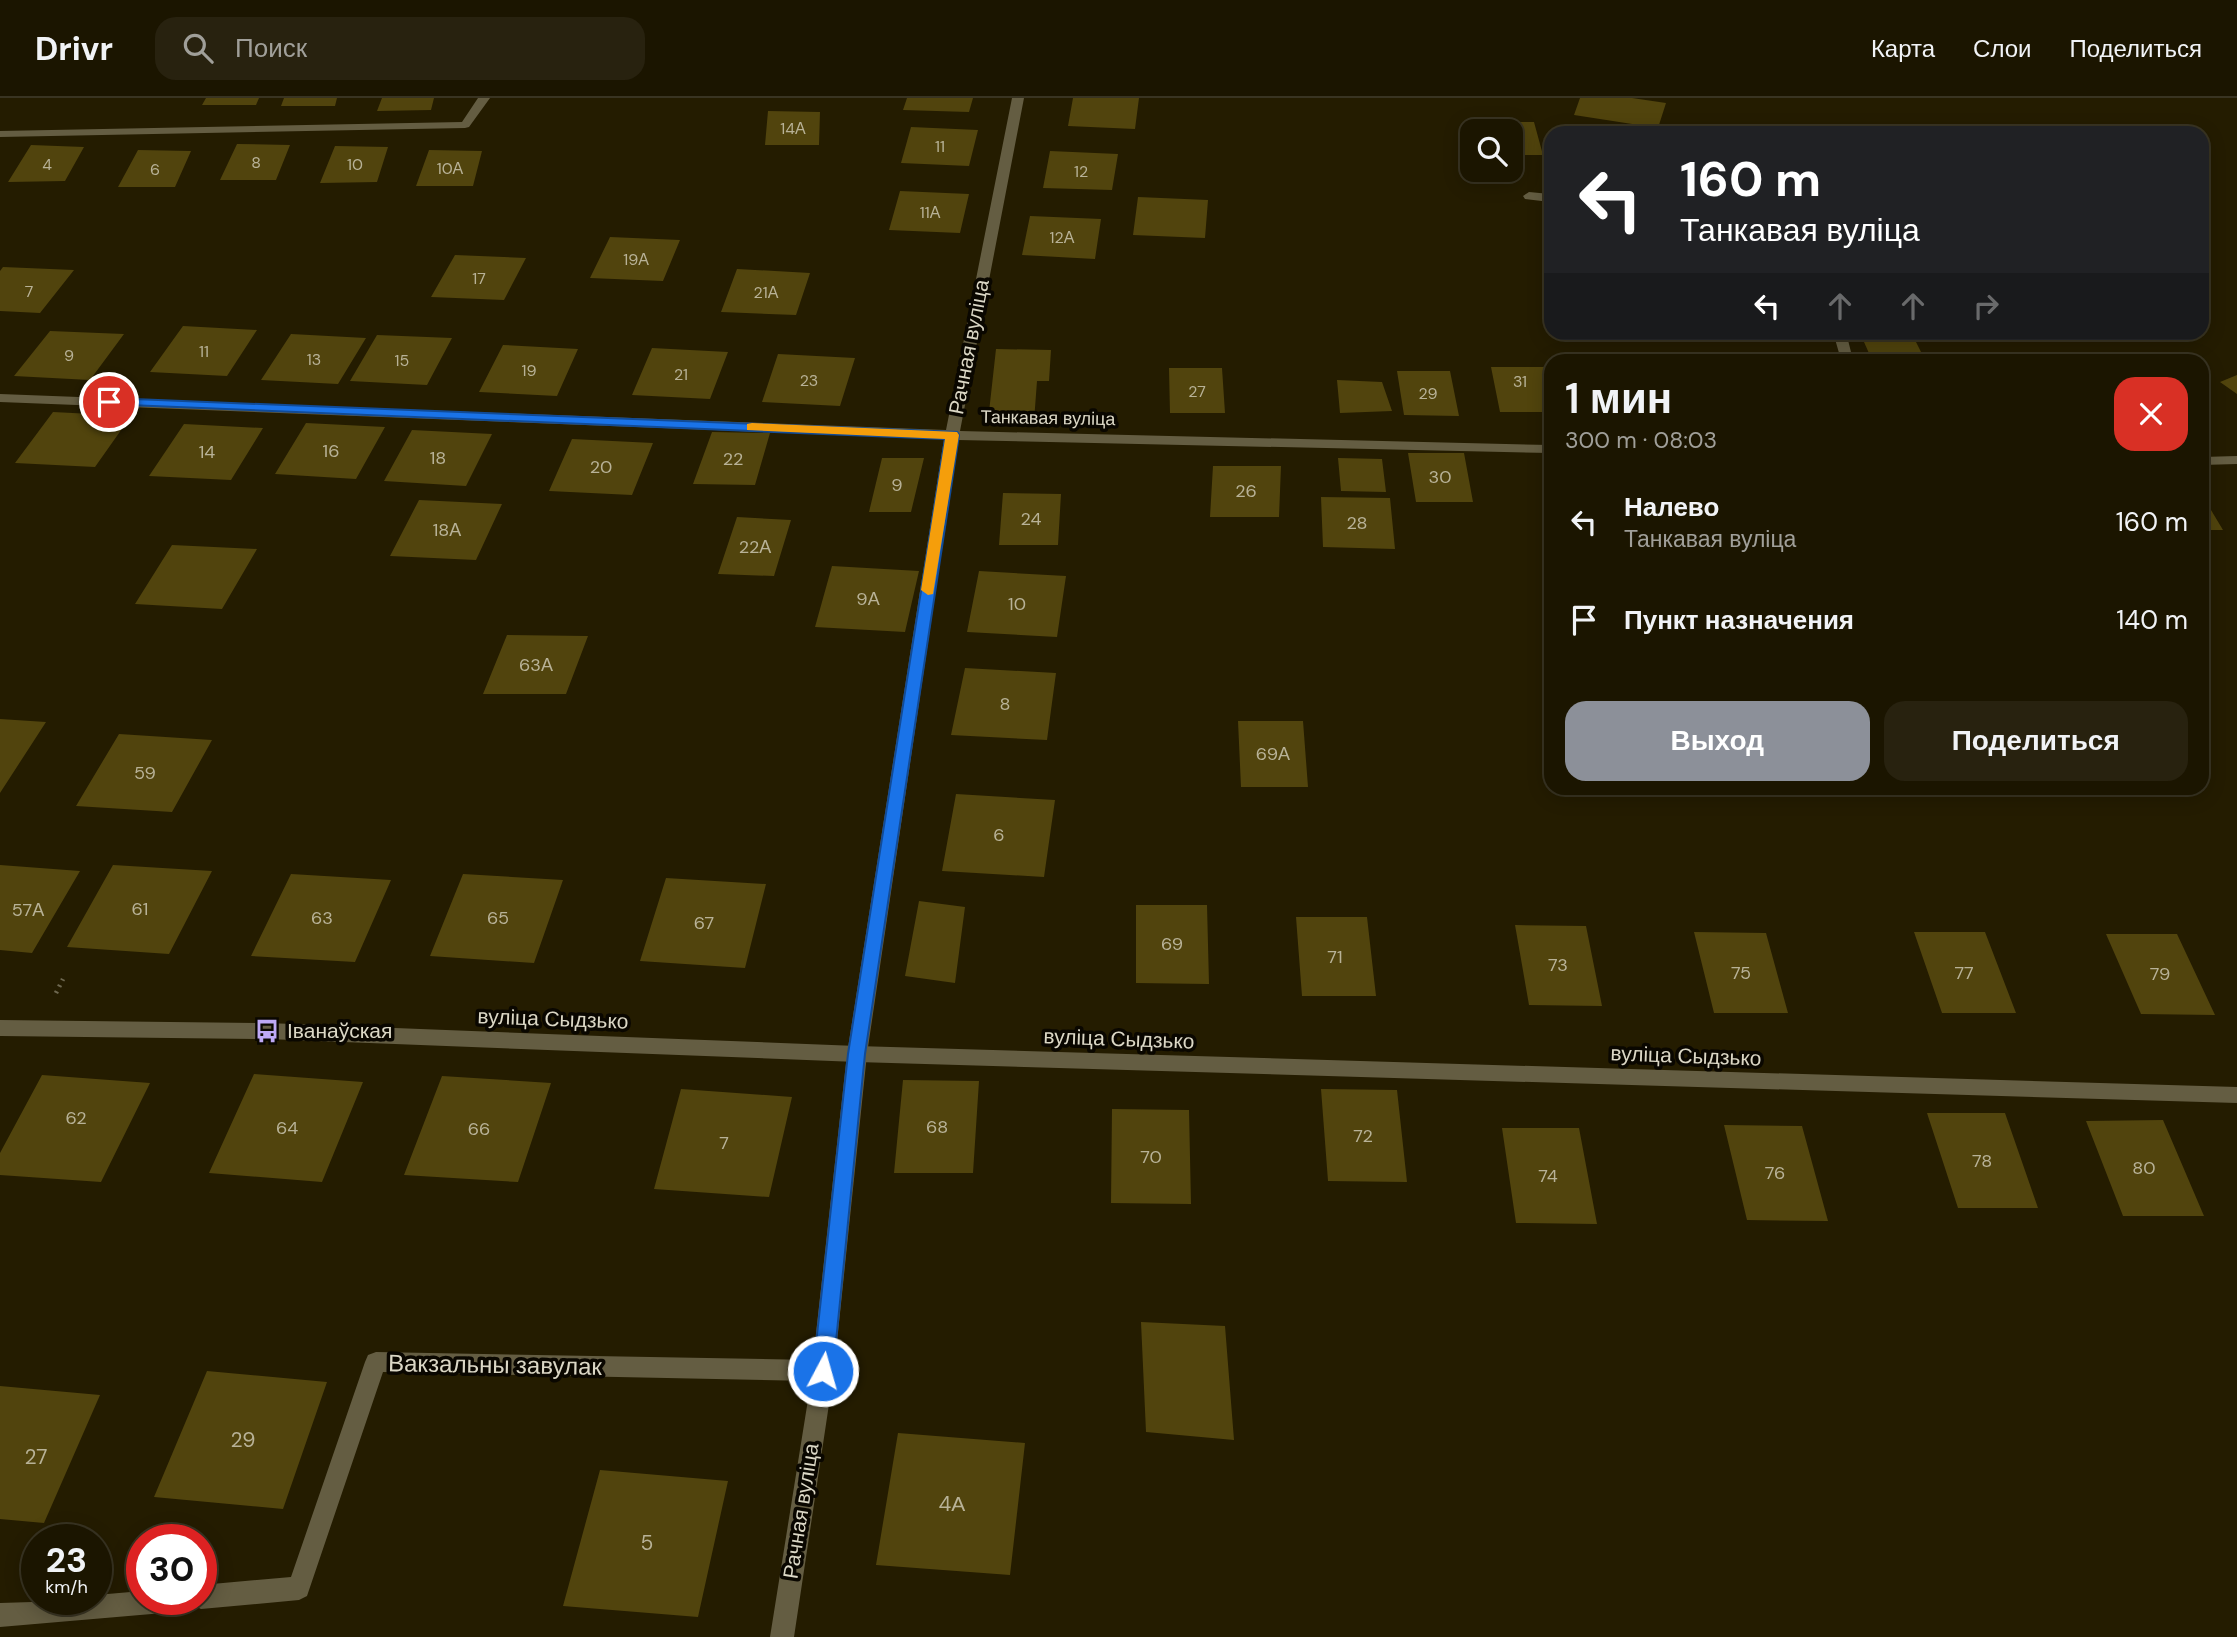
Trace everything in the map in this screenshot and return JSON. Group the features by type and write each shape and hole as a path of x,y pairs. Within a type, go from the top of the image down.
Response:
{"street":[{"path":"0,134 465,125 484,98"},
{"name":"Рачная вуліца","path":"782,1637 823,1371 857,1054 952,435 1018,98"},
{"path":"1529,196 1544,197"},
{"name":"Танкавая вуліца","path":"0,398 952,435 1544,449"},
{"path":"2209,461 2237,460"},
{"name":"вуліца Сыдзько","path":"0,1027 267,1031 857,1054 2237,1095"},
{"name":"Вакзальны завулак","path":"217,1596 299,1588 376,1363 823,1371"},
{"path":"0,1615 126,1604"}],"building":[{"path":"206,98 259,98 256,105 202,105"},
{"path":"284,98 337,98 335,106 281,106"},
{"path":"382,98 434,98 431,110 377,111"},
{"path":"907,98 973,98 969,112 903,110"},
{"path":"1073,98 1139,98 1135,129 1068,126"},
{"path":"1580,98 1632,98 1666,103 1659,126 1574,115"},
{"path":"768,111 820,112 819,145 765,145"},
{"path":"1523,122 1534,122 1543,155 1523,155"},
{"path":"911,127 978,130 969,166 901,163"},
{"path":"237,144 290,145 276,180 220,180"},
{"path":"31,145 84,147 65,181 8,182"},
{"path":"335,146 388,147 377,182 320,183"},
{"path":"138,150 191,151 175,187 118,187"},
{"path":"429,150 482,151 473,186 416,186"},
{"path":"1050,151 1118,154 1112,190 1043,188"},
{"path":"900,191 969,194 960,233 889,230"},
{"path":"1138,197 1208,200 1205,238 1133,235"},
{"path":"1030,216 1101,219 1095,259 1022,255"},
{"path":"610,237 680,240 663,281 590,278"},
{"path":"455,255 526,258 504,300 431,297"},
{"path":"3,267 74,270 40,313 0,311 0,271"},
{"path":"737,269 810,273 796,315 721,312"},
{"path":"183,326 257,330 227,376 150,372"},
{"path":"50,331 124,334 90,380 14,376"},
{"path":"291,334 366,338 338,384 261,380"},
{"path":"377,335 452,338 427,385 350,381"},
{"path":"1864,342 1916,342 1922,354 1869,354"},
{"path":"503,345 578,349 557,396 479,392"},
{"path":"652,348 728,352 710,399 632,395"},
{"path":"996,349 1051,350 1049,381 1037,381 1034,421 988,421"},
{"path":"778,354 855,358 840,406 762,402"},
{"path":"1491,367 1544,367 1544,412 1500,412"},
{"path":"1169,368 1222,368 1225,413 1170,413"},
{"path":"1397,371 1450,371 1459,416 1404,415"},
{"path":"2237,375 2237,394 2220,382"},
{"path":"1337,380 1382,382 1392,411 1340,413"},
{"path":"53,412 131,416 95,467 15,463"},
{"path":"306,423 385,427 356,479 275,474"},
{"path":"184,424 263,428 231,480 149,476"},
{"path":"412,430 492,434 466,486 384,481"},
{"path":"712,432 770,433 755,485 693,484"},
{"path":"572,439 653,443 632,495 549,491"},
{"path":"1408,453 1464,453 1473,502 1416,502"},
{"path":"882,458 924,458 911,512 869,512"},
{"path":"1338,458 1382,459 1386,492 1341,491"},
{"path":"1213,466 1281,466 1279,517 1210,517"},
{"path":"1003,493 1061,494 1058,545 999,545"},
{"path":"1321,497 1390,498 1395,549 1323,547"},
{"path":"419,500 502,504 476,560 390,556"},
{"path":"2209,507 2223,530 2209,530"},
{"path":"737,517 791,520 774,576 718,574"},
{"path":"172,545 257,549 222,609 135,604"},
{"path":"832,566 919,571 905,632 815,627"},
{"path":"979,571 1066,576 1057,637 967,632"},
{"path":"507,635 588,636 566,694 483,694"},
{"path":"965,668 1056,673 1047,740 951,735"},
{"path":"0,719 46,722 0,793"},
{"path":"1238,721 1303,721 1308,787 1241,787"},
{"path":"119,734 212,740 172,812 76,806"},
{"path":"956,794 1055,800 1044,877 942,871"},
{"path":"0,865 80,871 32,953 0,950"},
{"path":"113,865 212,871 169,954 67,947"},
{"path":"291,874 391,880 355,962 251,956"},
{"path":"463,874 563,880 534,963 430,956"},
{"path":"666,878 766,884 745,968 640,961"},
{"path":"919,901 965,907 955,983 905,976"},
{"path":"1136,905 1207,905 1209,984 1136,983"},
{"path":"1296,917 1367,917 1376,996 1302,996"},
{"path":"1515,925 1586,926 1602,1006 1529,1005"},
{"path":"1694,932 1766,933 1788,1013 1714,1013"},
{"path":"1914,932 1985,932 2016,1013 1942,1013"},
{"path":"2106,934 2177,934 2215,1015 2141,1014"},
{"path":"254,1074 363,1082 322,1182 209,1173"},
{"path":"42,1075 150,1083 101,1182 0,1175 0,1153"},
{"path":"442,1076 551,1083 518,1182 404,1175"},
{"path":"903,1080 979,1081 973,1173 894,1173"},
{"path":"681,1089 792,1097 769,1197 654,1189"},
{"path":"1321,1089 1397,1090 1407,1182 1328,1181"},
{"path":"1112,1109 1189,1110 1191,1204 1111,1203"},
{"path":"1927,1113 2005,1113 2038,1208 1958,1208"},
{"path":"2163,1120 2204,1216 2123,1216 2086,1121"},
{"path":"1724,1125 1802,1126 1828,1221 1747,1220"},
{"path":"1502,1128 1579,1128 1597,1224 1516,1223"},
{"path":"1141,1322 1225,1326 1234,1440 1146,1432"},
{"path":"207,1371 327,1382 283,1509 154,1497"},
{"path":"0,1386 100,1395 44,1523 0,1519"},
{"path":"898,1433 1025,1443 1010,1575 876,1565"},
{"path":"600,1470 728,1481 698,1617 563,1606"}],"slow traffic":[{"path":"752,427 952,435 928,590"}],"place":[{"name":"Іванаўская","path":"267,1031"}],"route":[{"path":"109,402 952,435 857,1054 823,1371"}]}
